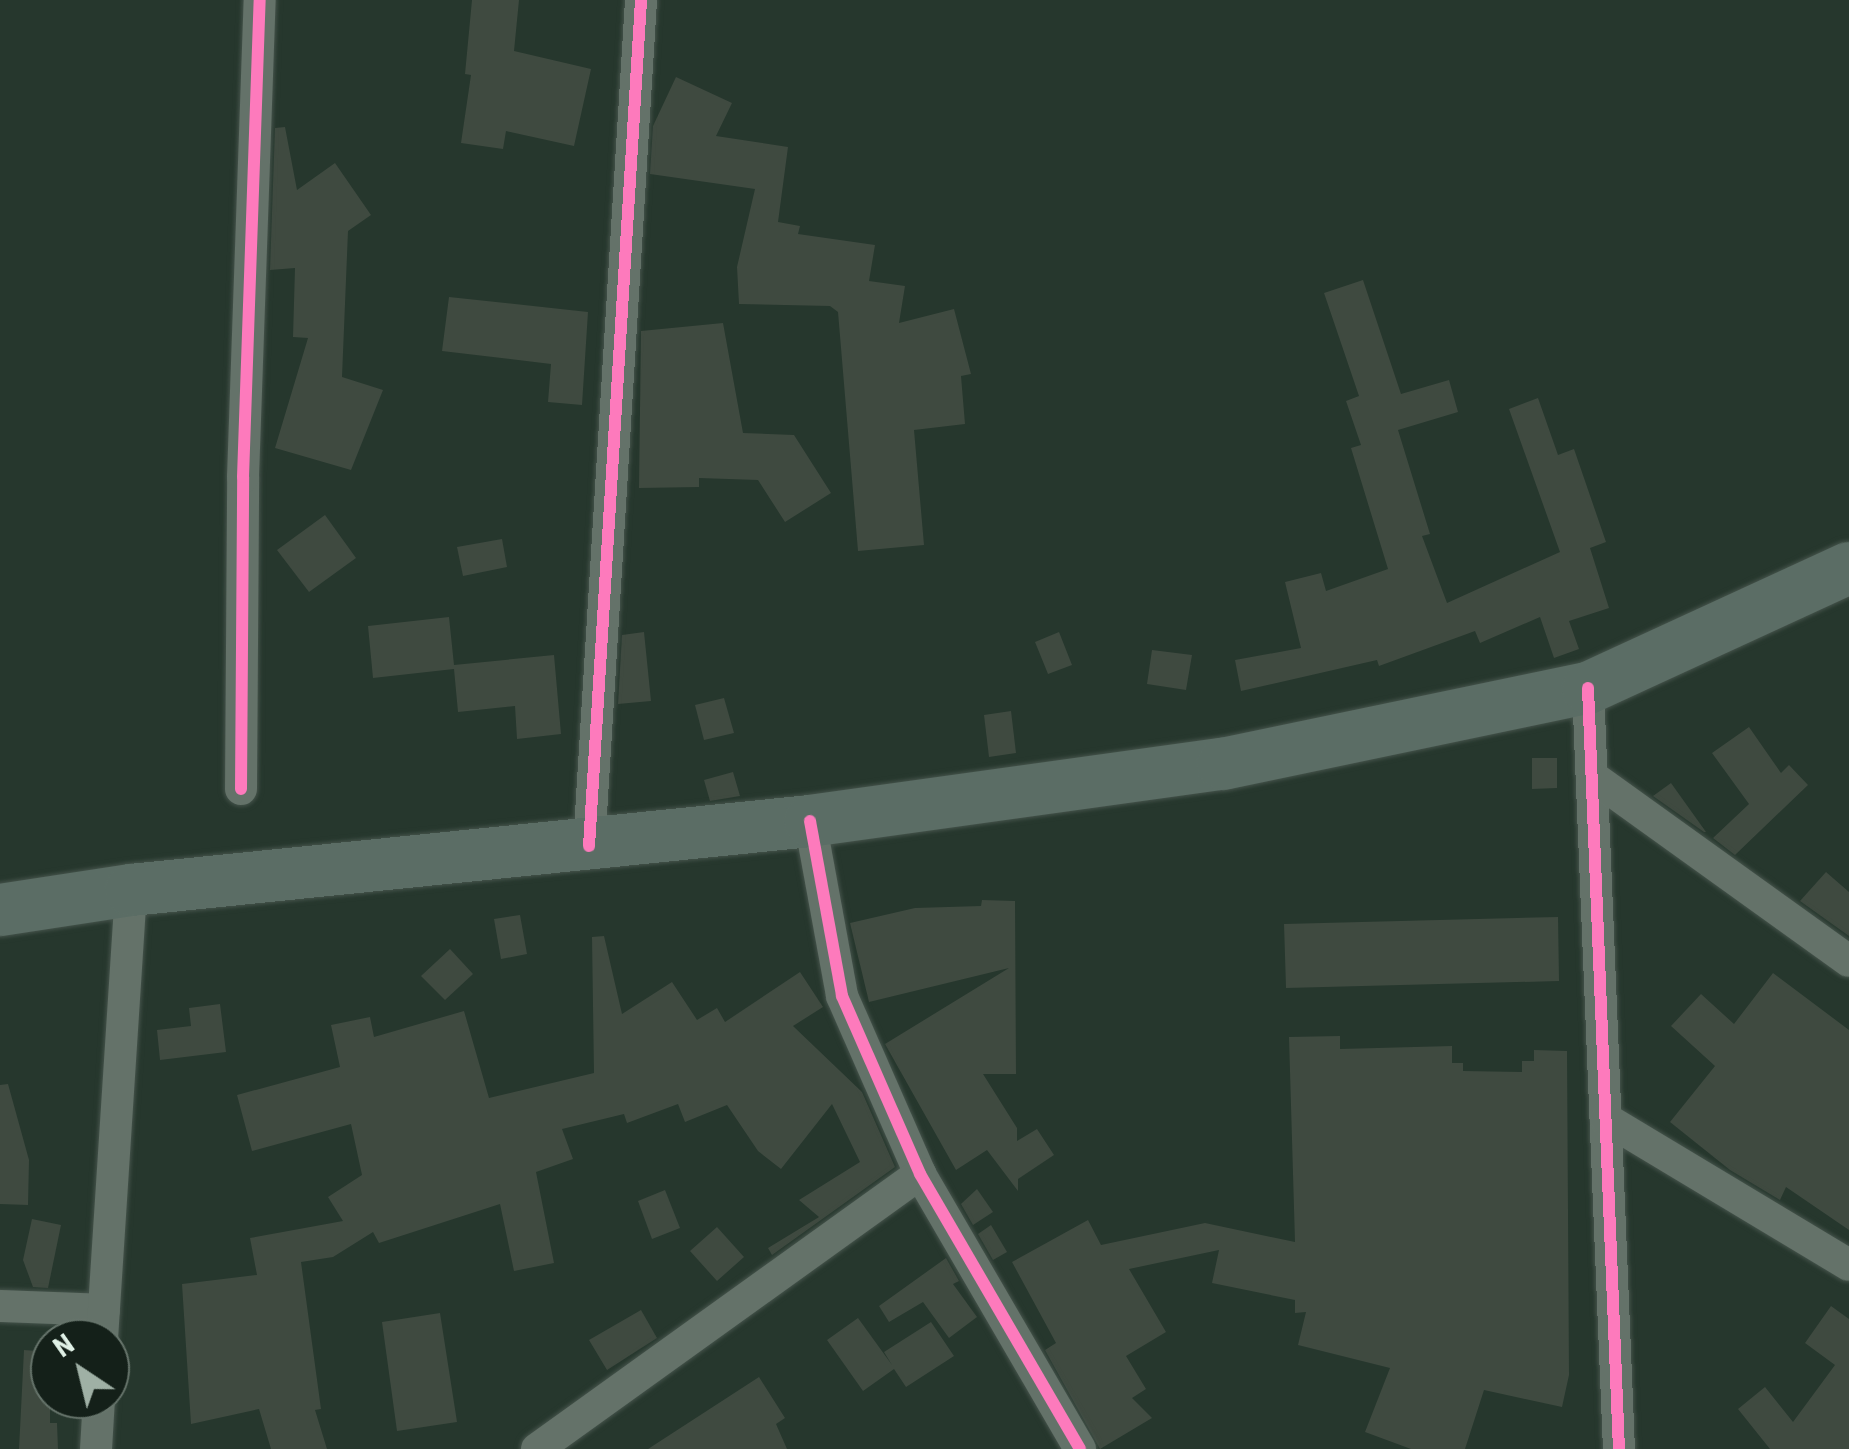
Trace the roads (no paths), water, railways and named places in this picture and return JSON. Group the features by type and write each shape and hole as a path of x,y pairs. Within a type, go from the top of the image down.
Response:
{"main road":[{"path":"0,910 132,890 589,846 810,820 1223,764 1588,688 1849,568"}],"street":[{"path":"242,789 243,477 260,0"},
{"path":"589,846 641,0"},
{"path":"1588,688 1619,1449"},
{"path":"1593,777 1849,961"},
{"path":"810,820 842,996 920,1174 1080,1449"},
{"path":"103,1319 132,890"},
{"path":"1606,1119 1849,1265"},
{"path":"537,1449 920,1174"},
{"path":"0,1306 70,1319"},
{"path":"96,1449 98,1419"}]}
